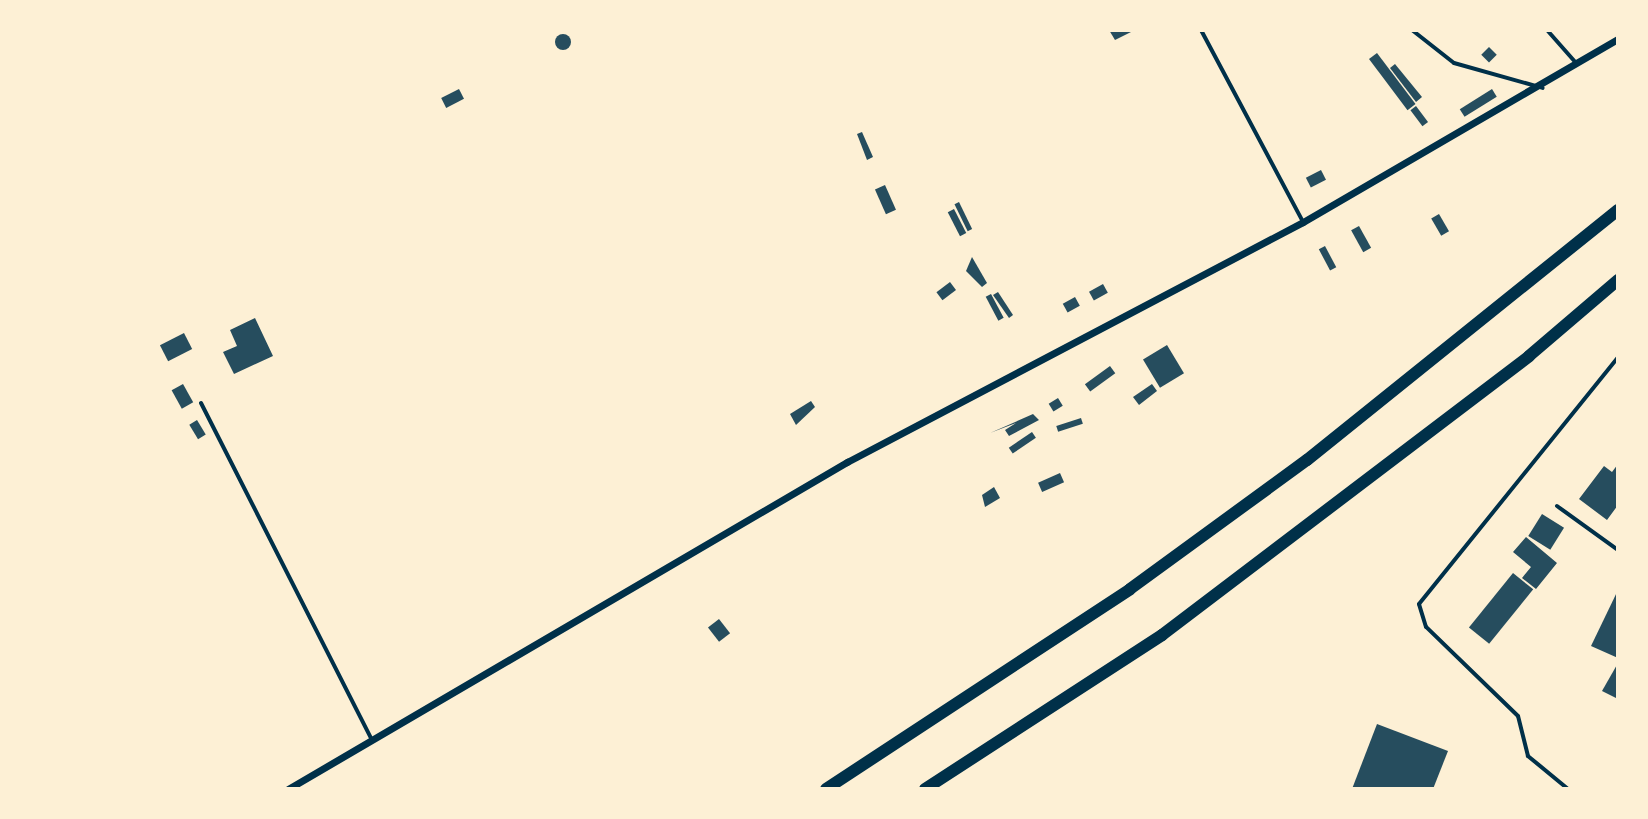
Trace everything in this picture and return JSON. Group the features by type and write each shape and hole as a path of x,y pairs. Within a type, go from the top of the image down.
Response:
{"highway":[{"path":"826,789 1130,589 1307,460 1618,210"},
{"path":"925,789 1162,635 1529,356 1618,280"}],"street":[{"path":"288,789 847,462 1303,222 1543,88 1618,39"}],"lane":[{"path":"1201,30 1303,222"},
{"path":"1412,30 1454,63 1543,88"},
{"path":"1547,30 1577,64"},
{"path":"1568,789 1528,756 1518,716 1426,627 1419,604 1618,357"},
{"path":"201,403 373,741"},
{"path":"1557,506 1618,550"}],"building":[{"path":"1109,30 1135,30 1115,40"},
{"path":"563,34 569,36 569,48 563,50 557,48 555,42 557,36"},
{"path":"1489,47 1497,55 1489,63 1481,55"},
{"path":"1377,53 1416,104 1408,110 1369,59"},
{"path":"1395,64 1422,97 1416,102 1390,68"},
{"path":"459,89 464,99 446,108 441,98"},
{"path":"1492,89 1497,97 1465,117 1460,109"},
{"path":"1416,106 1428,122 1422,126 1410,110"},
{"path":"862,132 873,157 867,160 857,134"},
{"path":"1321,170 1326,180 1311,188 1306,178"},
{"path":"885,185 896,210 886,214 875,189"},
{"path":"959,202 972,229 968,231 955,204"},
{"path":"954,209 966,233 960,236 948,212"},
{"path":"1439,214 1449,231 1441,236 1431,218"},
{"path":"1359,226 1371,248 1363,252 1351,230"},
{"path":"1325,246 1336,267 1330,270 1319,249"},
{"path":"972,257 987,283 982,287 966,271"},
{"path":"950,282 956,290 942,300 936,292"},
{"path":"1103,284 1108,293 1094,301 1089,292"},
{"path":"998,292 1013,315 1009,318 993,295"},
{"path":"991,294 1004,318 998,321 986,297"},
{"path":"1075,297 1080,306 1068,313 1063,304"},
{"path":"255,318 273,356 234,374 223,352 237,346 230,330"},
{"path":"184,333 192,349 168,361 160,345"},
{"path":"1167,345 1184,373 1160,388 1143,359"},
{"path":"1110,366 1115,373 1090,392 1085,384"},
{"path":"183,384 193,402 182,409 172,390"},
{"path":"1152,384 1157,391 1139,405 1133,397"},
{"path":"1058,398 1063,406 1053,411 1049,404"},
{"path":"811,401 815,407 796,425 790,414"},
{"path":"1033,414 1039,420 1009,436 1005,430 1016,423 990,433"},
{"path":"1081,418 1083,424 1058,432 1056,426"},
{"path":"197,420 206,435 198,439 189,425"},
{"path":"1032,432 1036,438 1013,453 1009,448"},
{"path":"1618,464 1618,505 1607,520 1579,499 1604,466 1612,472"},
{"path":"1060,473 1064,482 1042,492 1038,483"},
{"path":"994,487 1000,498 985,507 982,495"},
{"path":"1542,514 1564,528 1550,550 1528,536"},
{"path":"1526,537 1557,563 1536,589 1522,578 1531,567 1513,552"},
{"path":"1513,573 1533,589 1489,644 1469,627"},
{"path":"1618,590 1618,658 1591,646"},
{"path":"719,619 730,633 719,642 708,628"},
{"path":"1618,663 1618,699 1602,691"},
{"path":"1377,724 1448,751 1433,789 1352,789"}]}
